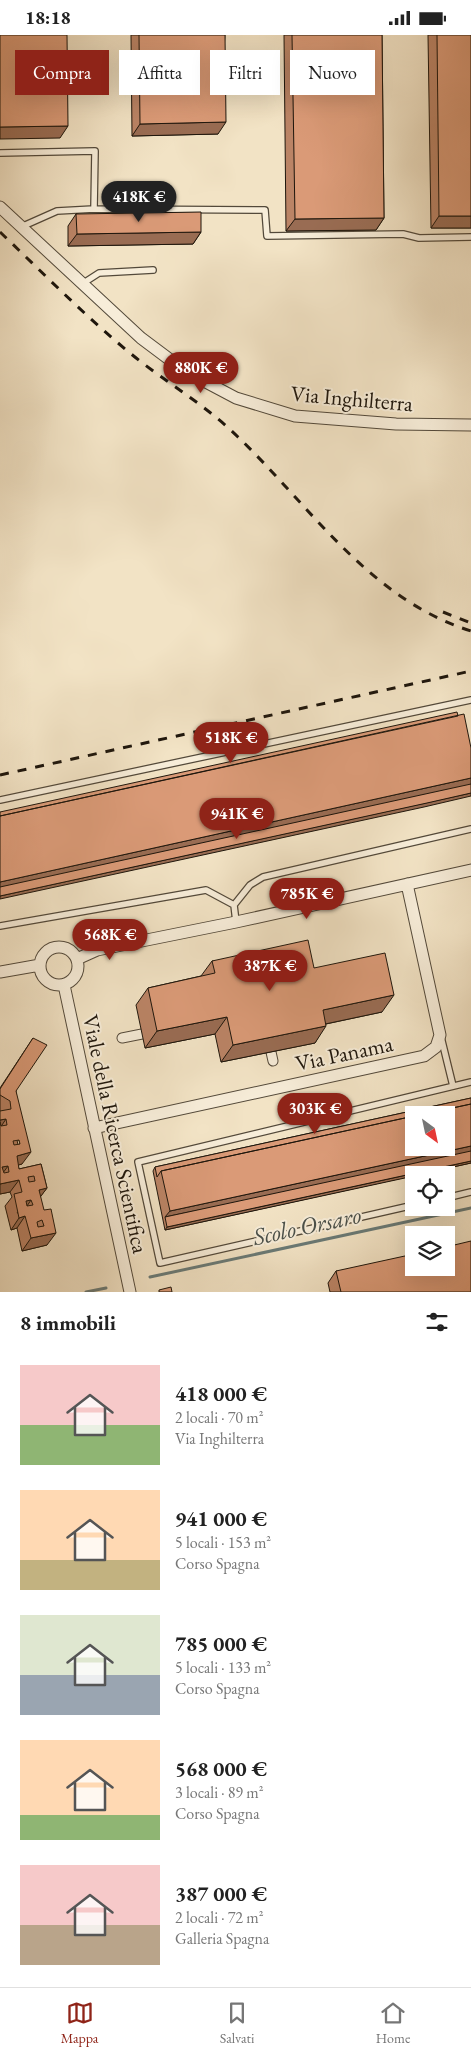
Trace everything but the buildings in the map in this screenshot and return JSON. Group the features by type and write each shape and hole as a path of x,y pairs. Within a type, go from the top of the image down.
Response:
{"street":[{"name":"Via Inghilterra","path":"0,207 148,344 185,371 236,398 295,416 396,424 471,425"},
{"path":"77,959 97,950 236,922 471,870"},
{"path":"407,884 440,1035"},
{"path":"54,948 65,948 71,951 77,959 78,971 75,977 64,985 54,985 48,982 41,972 40,965 44,954 54,948"},
{"path":"0,972 40,965"},
{"name":"Viale della Ricerca Scientifica","path":"64,985 130,1292"},
{"path":"122,1038 142,1034"},
{"name":"Via Panama","path":"94,1128 424,1056 436,1047 440,1035"}],"lane":[{"path":"0,153 95,151 94,209"},
{"path":"21,227 57,211 94,209 265,211 267,236 403,234 419,238 471,237"},
{"path":"82,284 99,273 153,270"},
{"path":"0,800 471,700"},
{"path":"236,922 234,905 250,885 263,877 471,829"},
{"path":"0,926 206,890 234,905"},
{"path":"440,1035 453,1086"},
{"path":"405,1207 160,1263 138,1162 471,1082"},
{"path":"455,1196 471,1192"}],"waterway":[{"name":"Scolo Orsaro","path":"150,1277 471,1208"},
{"name":"Scolo Orsaro","path":"86,1292 106,1288"}],"railway":[{"path":"0,232 113,339 143,364 226,425 317,521 372,574 402,597 435,616 471,631"},
{"path":"443,612 471,623"},
{"path":"0,775 471,671"}]}
